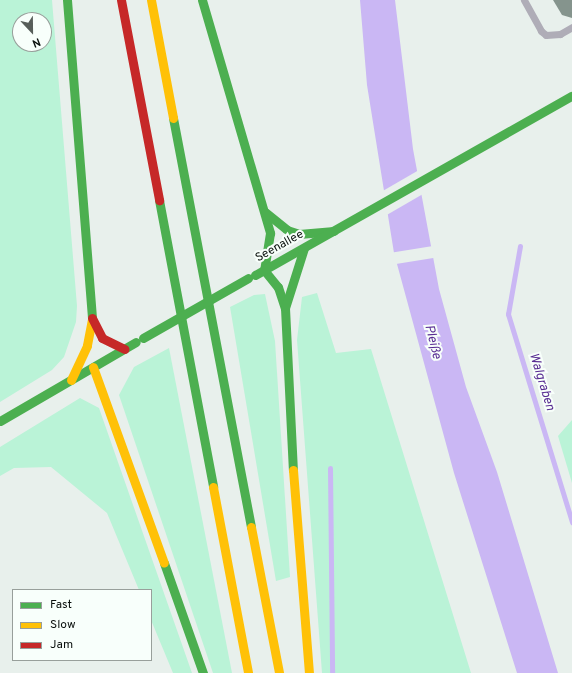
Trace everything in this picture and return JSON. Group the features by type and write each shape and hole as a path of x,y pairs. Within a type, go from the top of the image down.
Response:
{"main road":[{"path":"67,0 92,318 87,345 71,380"},
{"path":"121,0 248,673"},
{"path":"152,0 280,673"},
{"path":"202,0 270,233 264,270 278,287 285,308 293,467 309,673"},
{"name":"Seenallee","path":"0,421 248,278 304,248 572,96"},
{"path":"265,212 287,230 299,234 334,231"},
{"path":"285,308 304,248"},
{"path":"92,318 102,338 125,349"},
{"path":"93,367 203,673"}],"lane":[{"path":"524,0 541,31 546,35 560,34 572,27"}],"green space":[{"path":"0,0 52,0 77,306 76,322 64,357 52,370 0,402"},
{"path":"317,293 336,353 371,349 471,673 322,673 297,340 302,297"},
{"path":"265,294 275,341 290,577 276,581 230,307 254,295"},
{"path":"169,348 232,673 213,673 119,395 134,367"},
{"path":"80,398 99,408 192,673 173,673 152,622 152,589 139,589 107,513 51,467 14,468 0,476 0,447"},
{"path":"572,420 572,483 558,436"}],"water":[{"name":"Pleiße","path":"360,0 395,0 413,149 439,289 466,387 497,472 558,673 517,673 454,473 394,253 367,85"}],"pier":[{"path":"419,170 423,194 385,216 381,192"},
{"path":"433,246 435,258 394,264 393,252"}],"building":[{"path":"553,0 572,0 572,18 562,15"}],"waterway":[{"name":"Walgraben","path":"520,246 508,314 572,522"},
{"path":"330,468 332,673"}],"traffic: fast":[{"path":"67,0 92,319"},
{"path":"202,0 270,233 264,270 278,287 285,308 293,470"},
{"path":"255,275 572,96"},
{"path":"173,118 251,527"},
{"path":"159,200 213,487"},
{"path":"265,212 287,230 299,234 334,231"},
{"path":"285,308 304,248"},
{"path":"143,338 248,278"},
{"path":"0,421 136,342"},
{"path":"164,563 203,673"}],"traffic: slow":[{"path":"151,0 173,118"},
{"path":"71,380 87,345 92,319"},
{"path":"93,367 164,563"},
{"path":"293,470 309,673"},
{"path":"213,487 248,673"},
{"path":"251,527 279,673"}],"traffic: jam":[{"path":"121,0 159,200"},
{"path":"92,318 102,338 125,349"}]}
